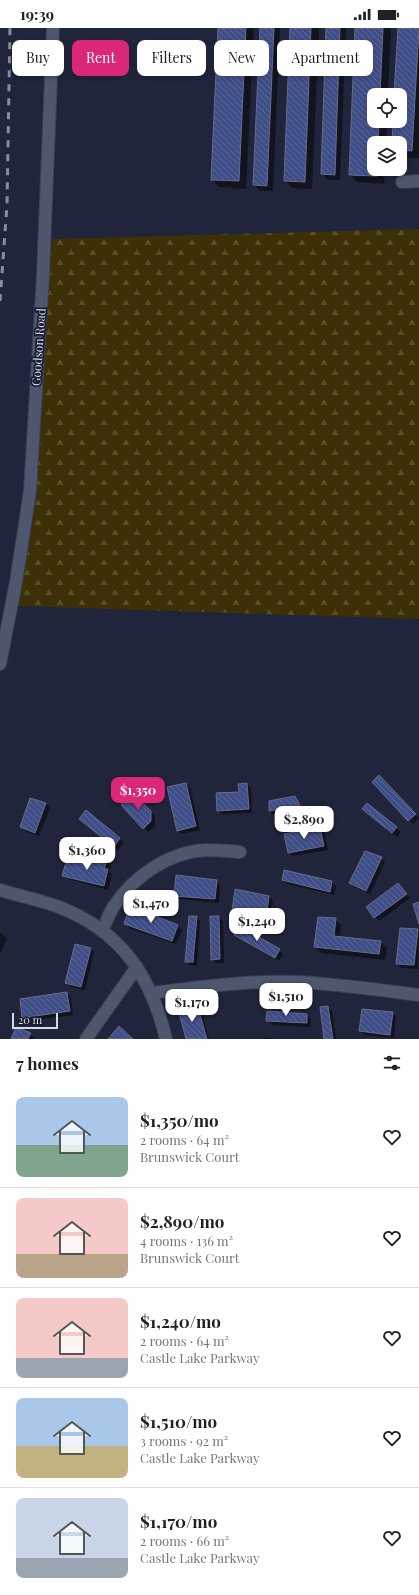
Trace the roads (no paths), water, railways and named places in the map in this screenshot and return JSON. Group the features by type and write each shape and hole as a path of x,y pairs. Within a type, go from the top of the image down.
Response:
{"street":[{"name":"Goodson Road","path":"0,664 16,582 30,491 43,275 53,28"},
{"path":"402,182 419,181"},
{"path":"102,931 113,907 125,890 143,874 162,862 185,854 205,850 240,852"},
{"path":"0,890 58,907 81,917 102,931 122,948 137,967 152,993 162,1020 166,1039"},
{"path":"86,1039 137,967"},
{"path":"152,993 229,984 297,982 419,996"}],"railway":[{"path":"0,301 7,205 10,28"}]}
